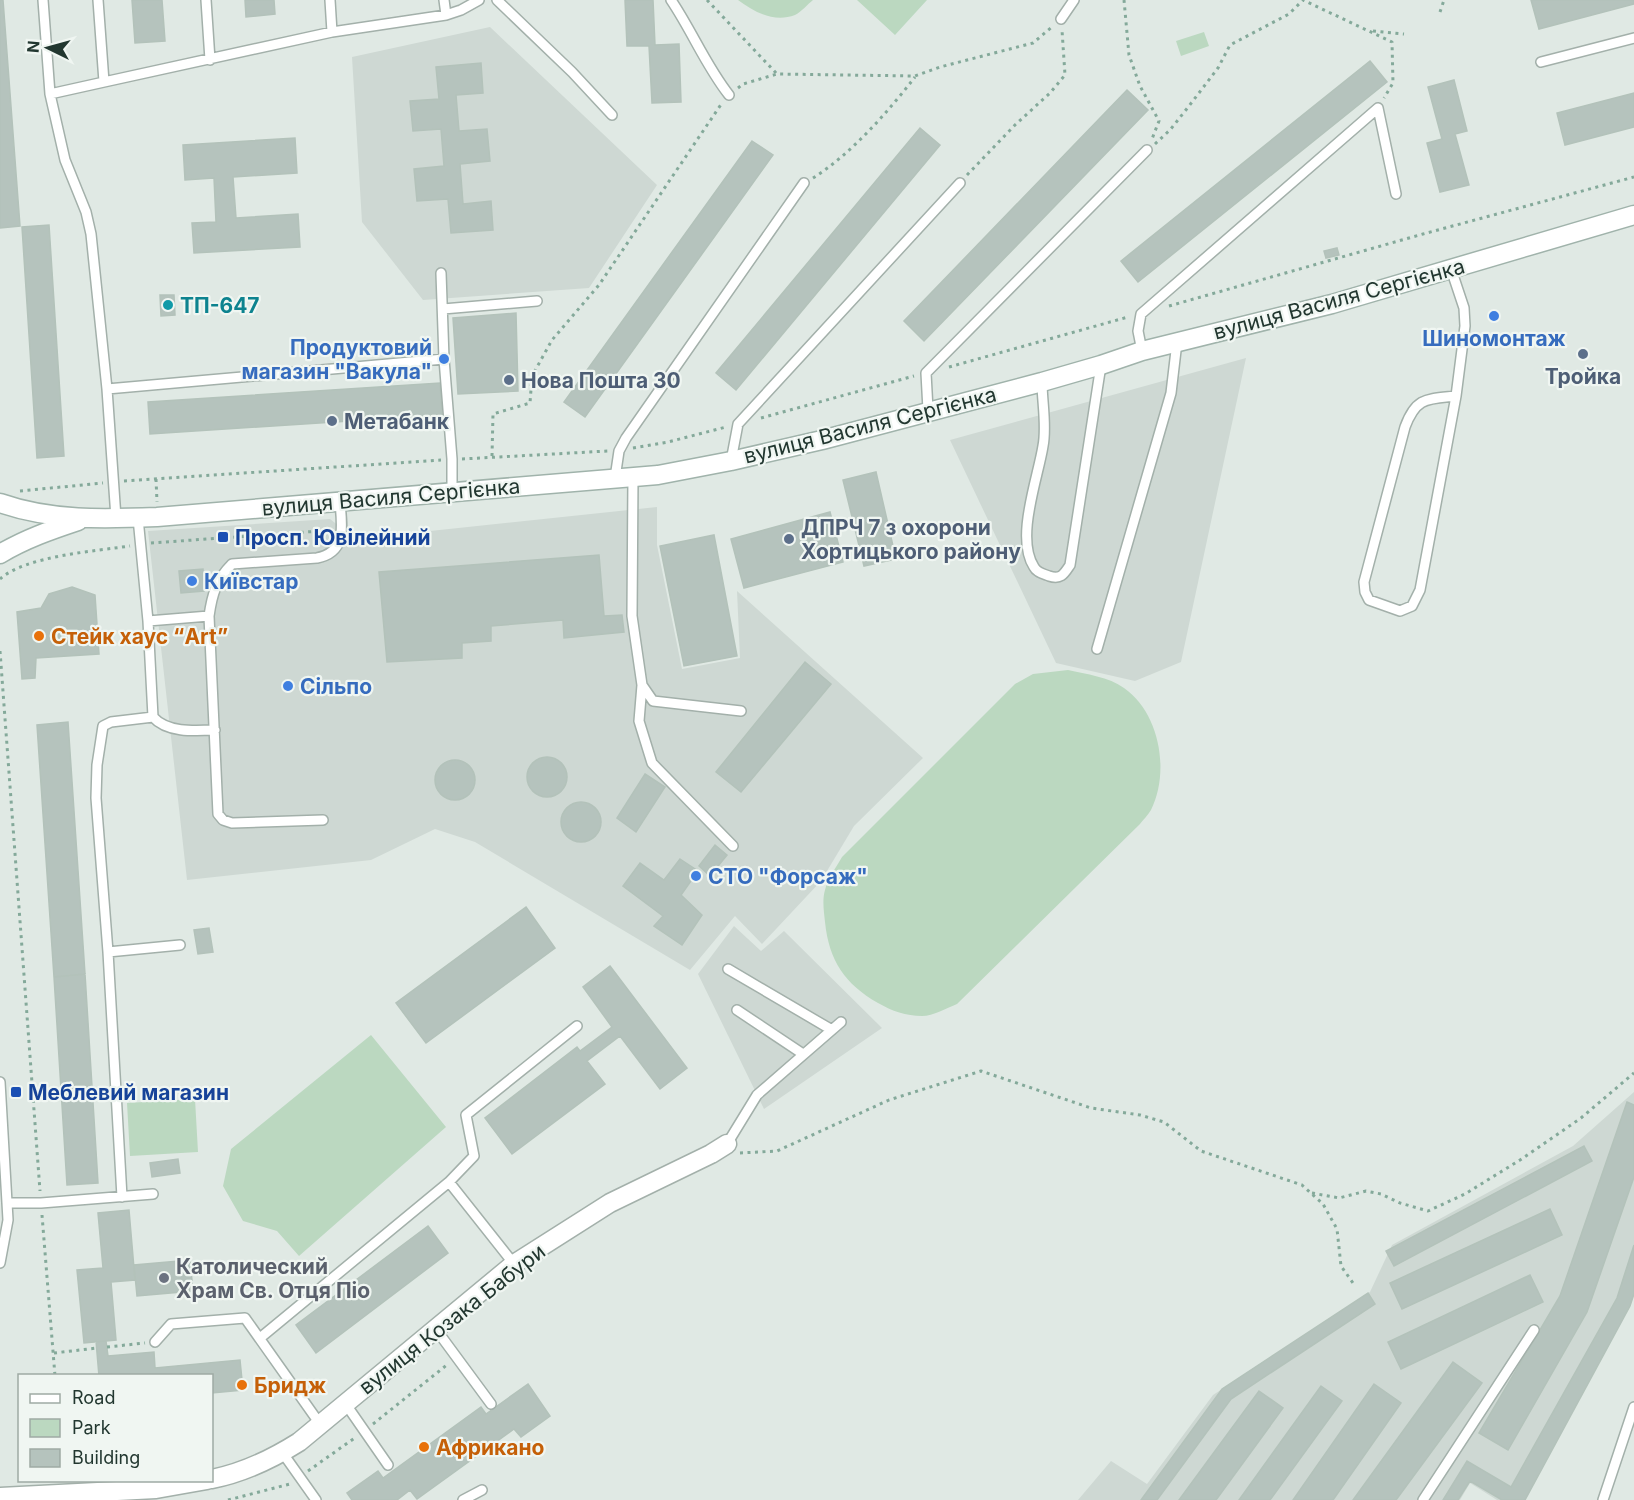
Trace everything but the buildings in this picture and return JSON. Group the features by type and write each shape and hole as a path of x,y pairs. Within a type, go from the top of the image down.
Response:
{"main road":[{"name":"вулиця Василя Сергієнка","path":"0,503 45,515 86,519 138,518 658,475 822,440 928,410 1042,382 1142,351 1332,304 1634,215"},
{"name":"вулиця Василя Сергієнка","path":"0,554 16,544 47,531 86,519"},
{"name":"вулиця Козака Бабури","path":"213,1479 230,1475 282,1452 321,1424 514,1264 610,1203 727,1144"},
{"path":"0,1497 156,1489 196,1482"}],"lane":[{"path":"43,0 50,94 65,160 86,212 91,234 107,389 116,518"},
{"path":"98,0 104,82"},
{"path":"206,0 210,60"},
{"path":"330,0 332,32"},
{"path":"444,0 446,15"},
{"path":"50,94 332,32 446,15 479,0"},
{"path":"497,0 572,72 612,115"},
{"path":"671,0 686,21 715,77 729,95"},
{"path":"1061,19 1074,0"},
{"path":"1541,62 1634,38"},
{"path":"1142,351 1138,331 1141,314 1378,108 1396,194"},
{"path":"928,410 926,373 1147,150"},
{"path":"733,846 652,763 639,721 642,686 632,616 624,477 619,451 804,183"},
{"path":"731,461 738,424 960,183"},
{"path":"1451,269 1464,308 1465,326 1456,396 1420,590 1412,606 1400,611 1370,600 1365,592 1364,582 1390,482 1411,411 1422,400 1456,396"},
{"path":"441,273 452,493"},
{"path":"443,309 537,301"},
{"path":"1097,649 1171,393 1177,342"},
{"path":"107,389 444,359"},
{"path":"1042,382 1044,443 1027,521 1029,554 1035,569 1056,578 1062,576 1071,565 1101,365"},
{"path":"324,820 232,823 223,820 218,814 209,616 212,594 232,564 317,558 329,556 336,550 341,525 340,502"},
{"path":"138,518 148,621 153,717"},
{"path":"148,621 209,616"},
{"path":"642,686 653,701 741,711"},
{"path":"122,1197 108,952 96,798 101,732 103,726 111,722 153,717 162,724 187,731 215,730"},
{"path":"108,952 180,945"},
{"path":"728,969 832,1030"},
{"path":"737,1010 803,1054"},
{"path":"727,1144 757,1095 841,1022"},
{"path":"260,1338 449,1182 474,1156 466,1115 577,1026"},
{"path":"0,1082 7,1203 6,1238 0,1263"},
{"path":"449,1182 514,1264"},
{"path":"7,1203 41,1203 153,1194"},
{"path":"155,1342 171,1324 245,1318 321,1424"},
{"path":"435,1328 491,1404"},
{"path":"1423,1500 1534,1330"},
{"path":"345,1403 388,1465"},
{"path":"1603,1500 1634,1407"},
{"path":"282,1452 316,1500"},
{"path":"463,1500 482,1490"}],"path":[{"path":"707,0 777,74"},
{"path":"1124,0 1129,55 1140,86 1159,121 1147,150"},
{"path":"1147,150 1190,106 1218,68 1230,45 1289,14 1303,0 1392,42 1393,83 1378,108"},
{"path":"1440,12 1444,0"},
{"path":"492,457 493,414 530,403 532,376 552,340 599,285 721,103 743,84 777,74 915,76 940,67 1033,44 1061,19"},
{"path":"960,183 1065,75 1061,19"},
{"path":"1368,31 1404,34"},
{"path":"804,183 833,165 896,101 915,76"},
{"path":"16,492 113,482 452,459 619,451"},
{"path":"0,579 7,572 51,557 139,545 320,531"},
{"path":"0,651 55,1374"},
{"path":"711,1154 777,1151 889,1100 981,1071 1091,1108 1140,1115 1164,1122 1201,1151 1302,1185 1323,1204 1337,1228 1341,1266 1353,1283"},
{"path":"1310,1193 1340,1198 1366,1191 1428,1211 1466,1194 1520,1160 1581,1118 1634,1073"},
{"path":"107,1347 155,1342"},
{"path":"53,1353 97,1348"},
{"path":"228,1500 293,1483 364,1431 456,1358"}],"shaded area":[{"path":"490,27 657,185 589,288 423,300 362,222 352,57"},
{"path":"1246,358 1181,662 1135,681 1056,663 950,440"},
{"path":"657,507 657,545 682,669 740,658 737,591 923,758 854,826 821,881 762,944 735,916 690,970 475,842 435,829 371,860 187,880 148,531 330,519 355,539"},
{"path":"734,926 761,951 784,931 882,1028 764,1109 698,974"},
{"path":"1634,1092 1634,1288 1519,1500 1497,1500 1470,1483 1460,1500 1078,1500 1111,1461 1147,1484 1213,1395 1370,1292 1392,1245 1573,1146"}],"green space":[{"path":"738,0 813,0 795,15 779,18 751,9"},
{"path":"857,0 927,0 895,35"},
{"path":"1204,32 1209,46 1181,56 1176,41"},
{"path":"1068,670 1097,676 1118,684 1136,699 1146,712 1158,744 1160,761 1157,795 1151,810 1140,824 957,1004 926,1016 910,1015 899,1013 866,996 841,970 830,948 823,902 826,886 832,873 842,857 1015,684 1033,674"},
{"path":"371,1035 446,1127 299,1256 277,1231 243,1221 223,1186 231,1149"},
{"path":"195,1099 198,1152 130,1156 127,1103"}],"place":[{"name":"ТП-647","path":"168,305"},
{"name":"Шиномонтаж","path":"1494,316"},
{"name":"Тройка","path":"1583,354"},
{"name":"Продуктовий магазин \"Вакула\"","path":"444,359"},
{"name":"Нова Пошта 30","path":"509,380"},
{"name":"Метабанк","path":"332,421"},
{"name":"Просп. Ювілейний","path":"223,537"},
{"name":"ДПРЧ 7 з охорони Хортицького району","path":"789,539"},
{"name":"Київстар","path":"192,581"},
{"name":"Стейк хаус “Art”","path":"39,636"},
{"name":"Сільпо","path":"288,686"},
{"name":"СТО \"Форсаж\"","path":"696,876"},
{"name":"Меблевий магазин","path":"16,1092"},
{"name":"Католический Храм Св. Отця Піо","path":"164,1278"},
{"name":"Бридж","path":"242,1385"},
{"name":"Африкано","path":"424,1447"}]}
